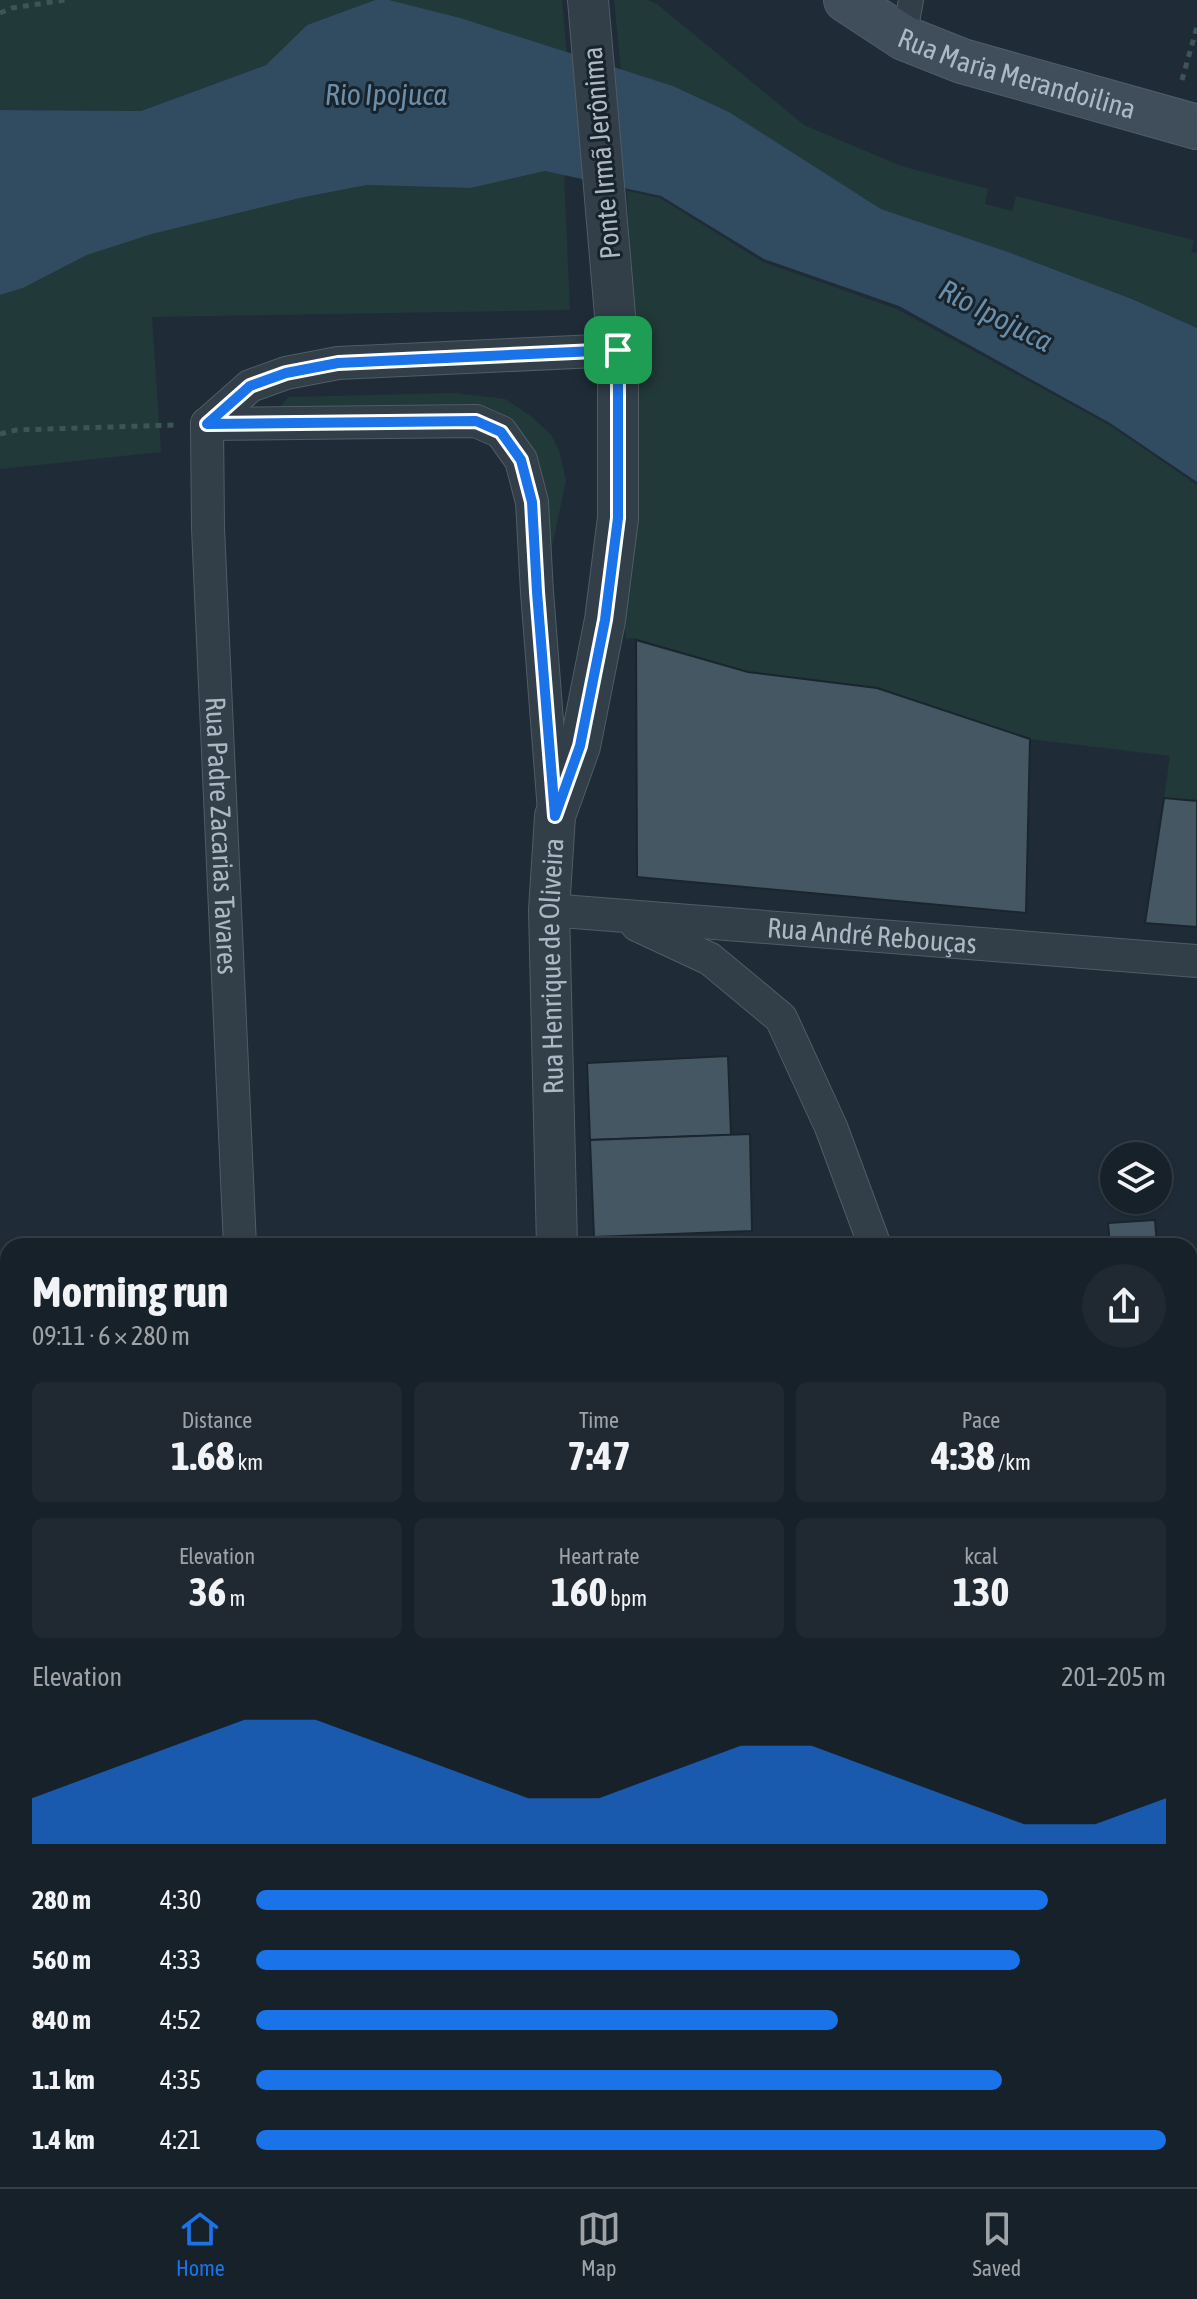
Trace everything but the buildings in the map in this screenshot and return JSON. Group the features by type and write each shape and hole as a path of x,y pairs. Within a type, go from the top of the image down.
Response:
{"main road":[{"name":"Rua Maria Merandoilina","path":"846,0 908,19 962,61 1184,123"}],"street":[{"name":"Ponte Irmã Jerônima","path":"555,816 580,746 605,620 618,518 618,350 588,0"},
{"path":"207,424 250,386 286,373 338,363 618,350"},
{"name":"Rua Henrique de Oliveira","path":"207,424 476,421 501,432 521,460 532,502 537,604 555,816 549,910 557,1238"},
{"name":"Rua Padre Zacarias Tavares","path":"207,424 208,528 240,1238"},
{"name":"Rua André Rebouças","path":"549,910 1197,961"},
{"path":"616,916 710,959 781,1018 831,1127 872,1238"}],"path":[{"path":"0,13 12,8 65,0"},
{"path":"1184,123 1197,27"},
{"path":"0,434 16,430 207,424"}],"green space":[{"path":"0,0 375,0 307,25 266,65 141,111 0,110"},
{"path":"388,0 562,0 567,54"},
{"path":"614,0 648,0 657,4 804,125 901,166 988,189 985,204 1012,211 1016,196 1194,240 1191,252 1197,254 1197,328 1132,299 1011,253 881,209 729,112 673,86 621,70"},
{"path":"545,171 564,175 570,310 152,317 161,452 0,469 0,295 23,288 87,255 152,234 300,198 367,185 471,188"},
{"path":"627,191 660,198 763,262 897,309 1109,425 1197,485 1197,801 1164,798 1170,756 1030,739 877,688 748,672 634,638 626,639 620,599 639,426"},
{"path":"455,393 505,399 531,416 552,436 559,451 566,480 538,615 537,592 501,432 267,423 288,397"}],"water":[{"name":"Rio Ipojuca","path":"375,0 389,0 460,18 673,86 729,112 881,209 1011,253 1132,299 1197,328 1197,482 1110,423 899,306 764,259 661,196 545,171 471,188 367,185 300,198 152,234 87,255 23,288 0,295 0,110 141,111 266,65 307,25"}],"route":[{"path":"618,350 618,518 605,620 580,746 555,816 532,502 521,460 501,432 476,421 207,424 250,386 286,373 338,363 618,350"}]}
